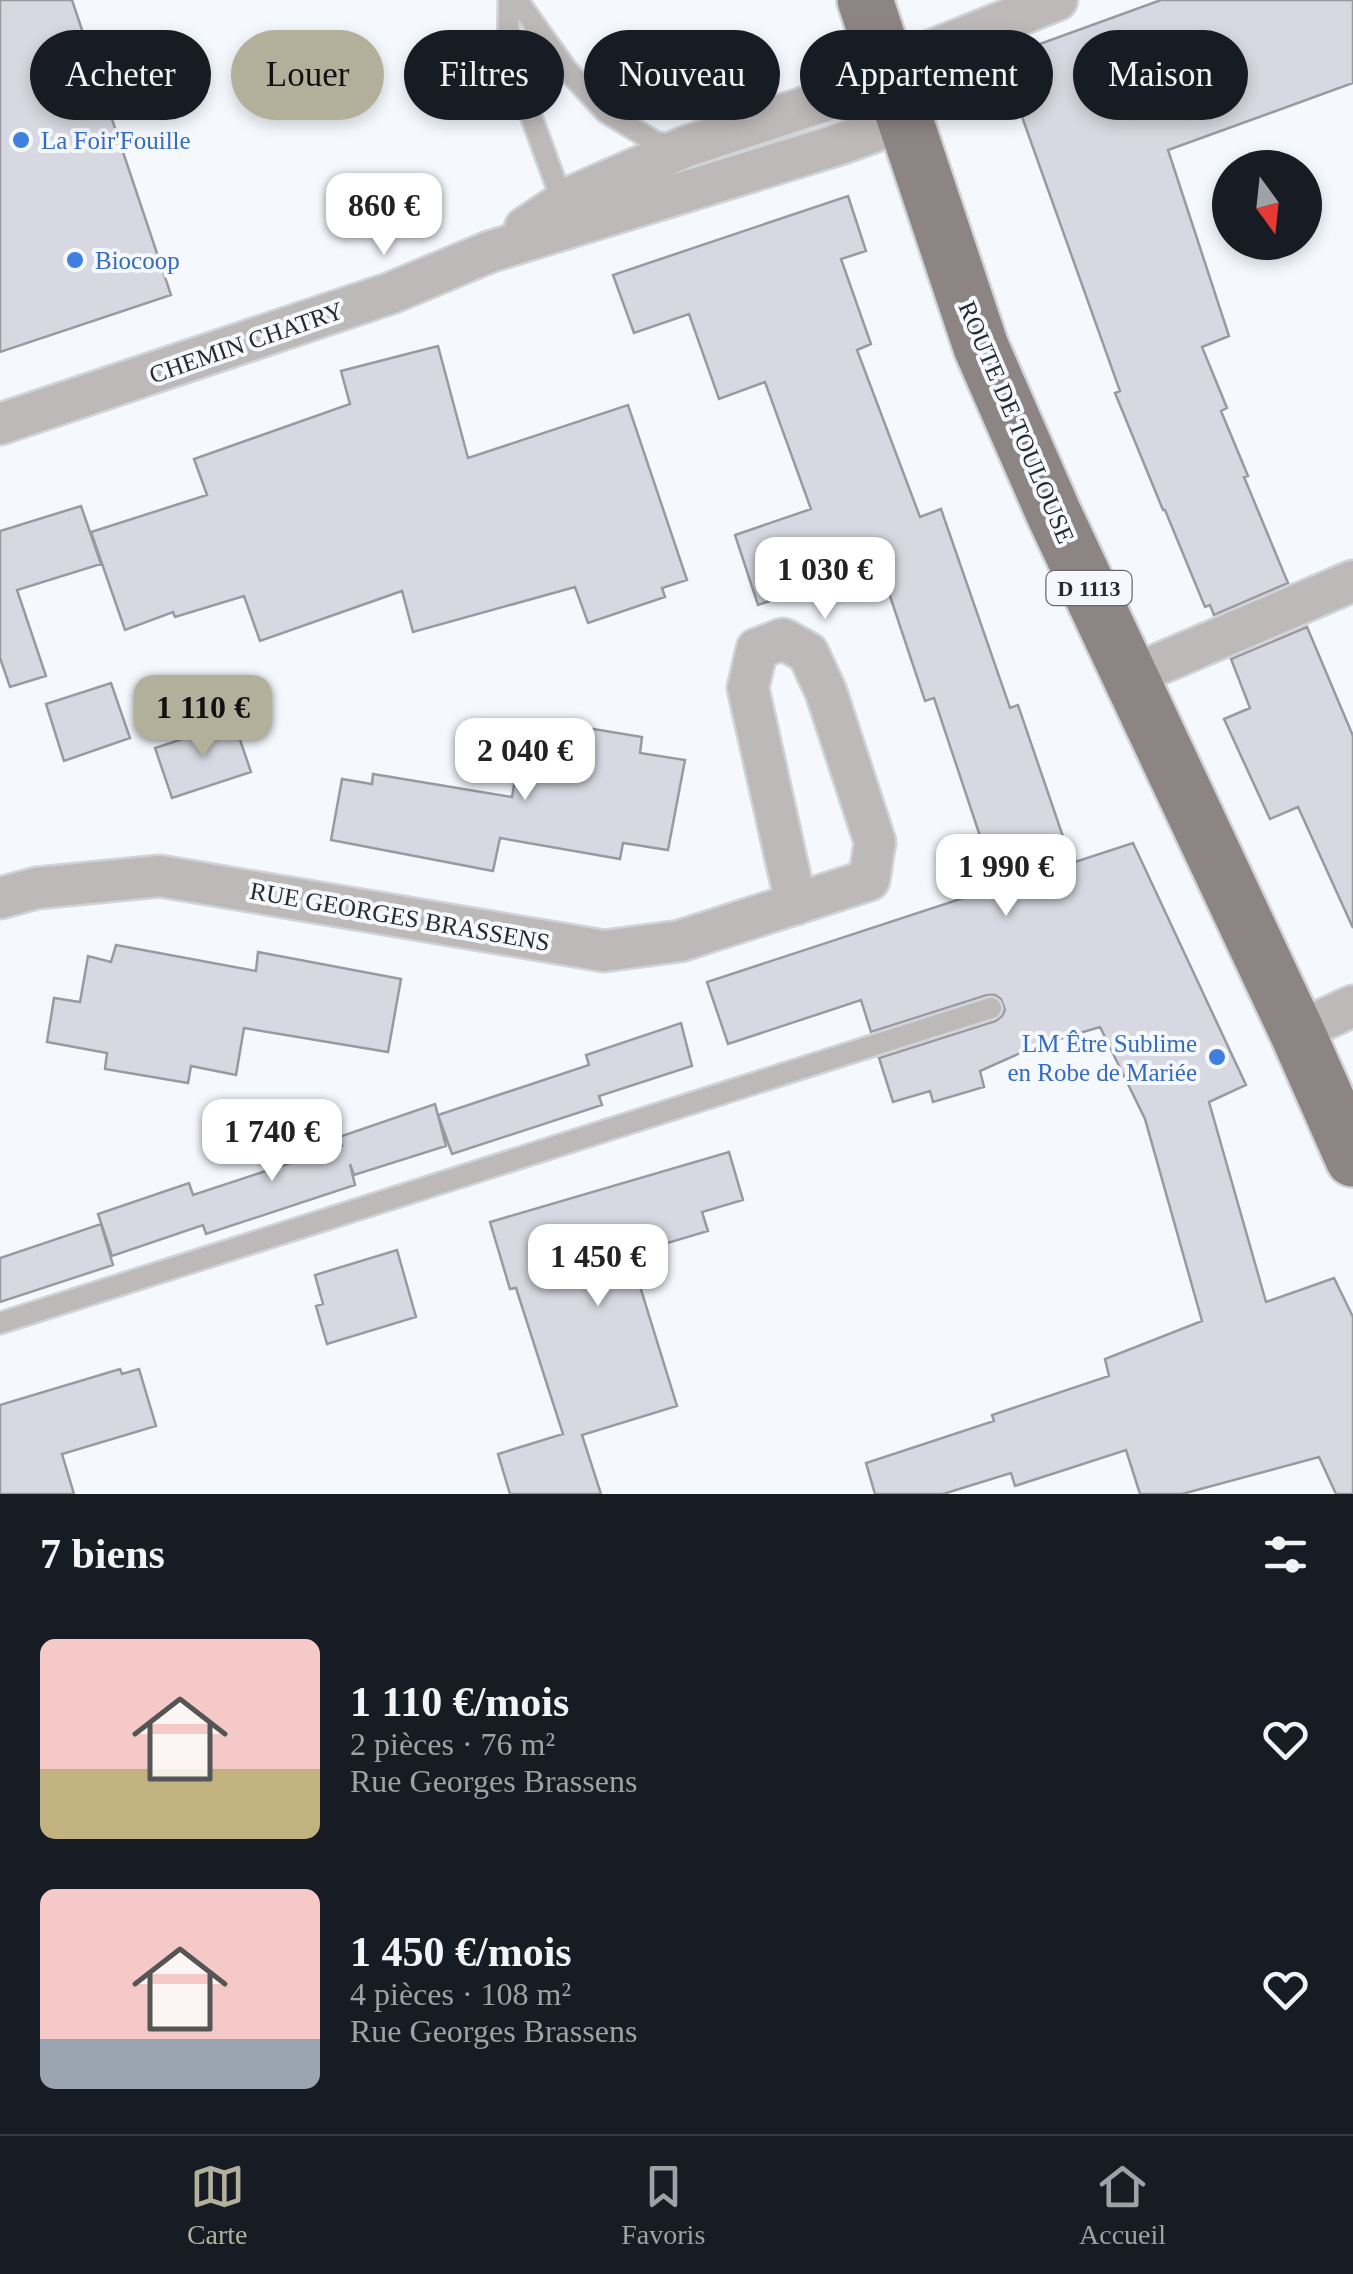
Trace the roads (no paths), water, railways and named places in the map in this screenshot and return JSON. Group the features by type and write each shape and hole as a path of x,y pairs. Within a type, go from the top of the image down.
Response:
{"main road":[{"name":"ROUTE DE TOULOUSE","path":"865,0 875,30"},
{"name":"ROUTE DE TOULOUSE","path":"904,120 981,346 1054,514 1353,1159"}],"street":[{"path":"1002,30 1057,0"},
{"name":"CHEMIN CHATRY","path":"590,206 685,148 800,116"},
{"name":"CHEMIN CHATRY","path":"0,424 391,293 590,206 813,120"},
{"path":"1130,676 1353,581"},
{"name":"RUE GEORGES BRASSENS","path":"0,898 37,888 160,876 604,951 680,940 796,904 869,880 876,842 826,692 808,653 783,639 757,649 748,688 796,904"},
{"path":"1297,1032 1353,1006"}],"lane":[{"path":"509,0 508,53 556,184 590,206"},
{"path":"517,0 566,70 606,112 655,142 685,148"},
{"path":"0,1323 991,1008"}],"place":[{"name":"La Foir'Fouille","path":"21,140"},
{"name":"Biocoop","path":"75,260"},
{"name":"LM Être Sublime en Robe de Mariée","path":"1217,1057"}]}
